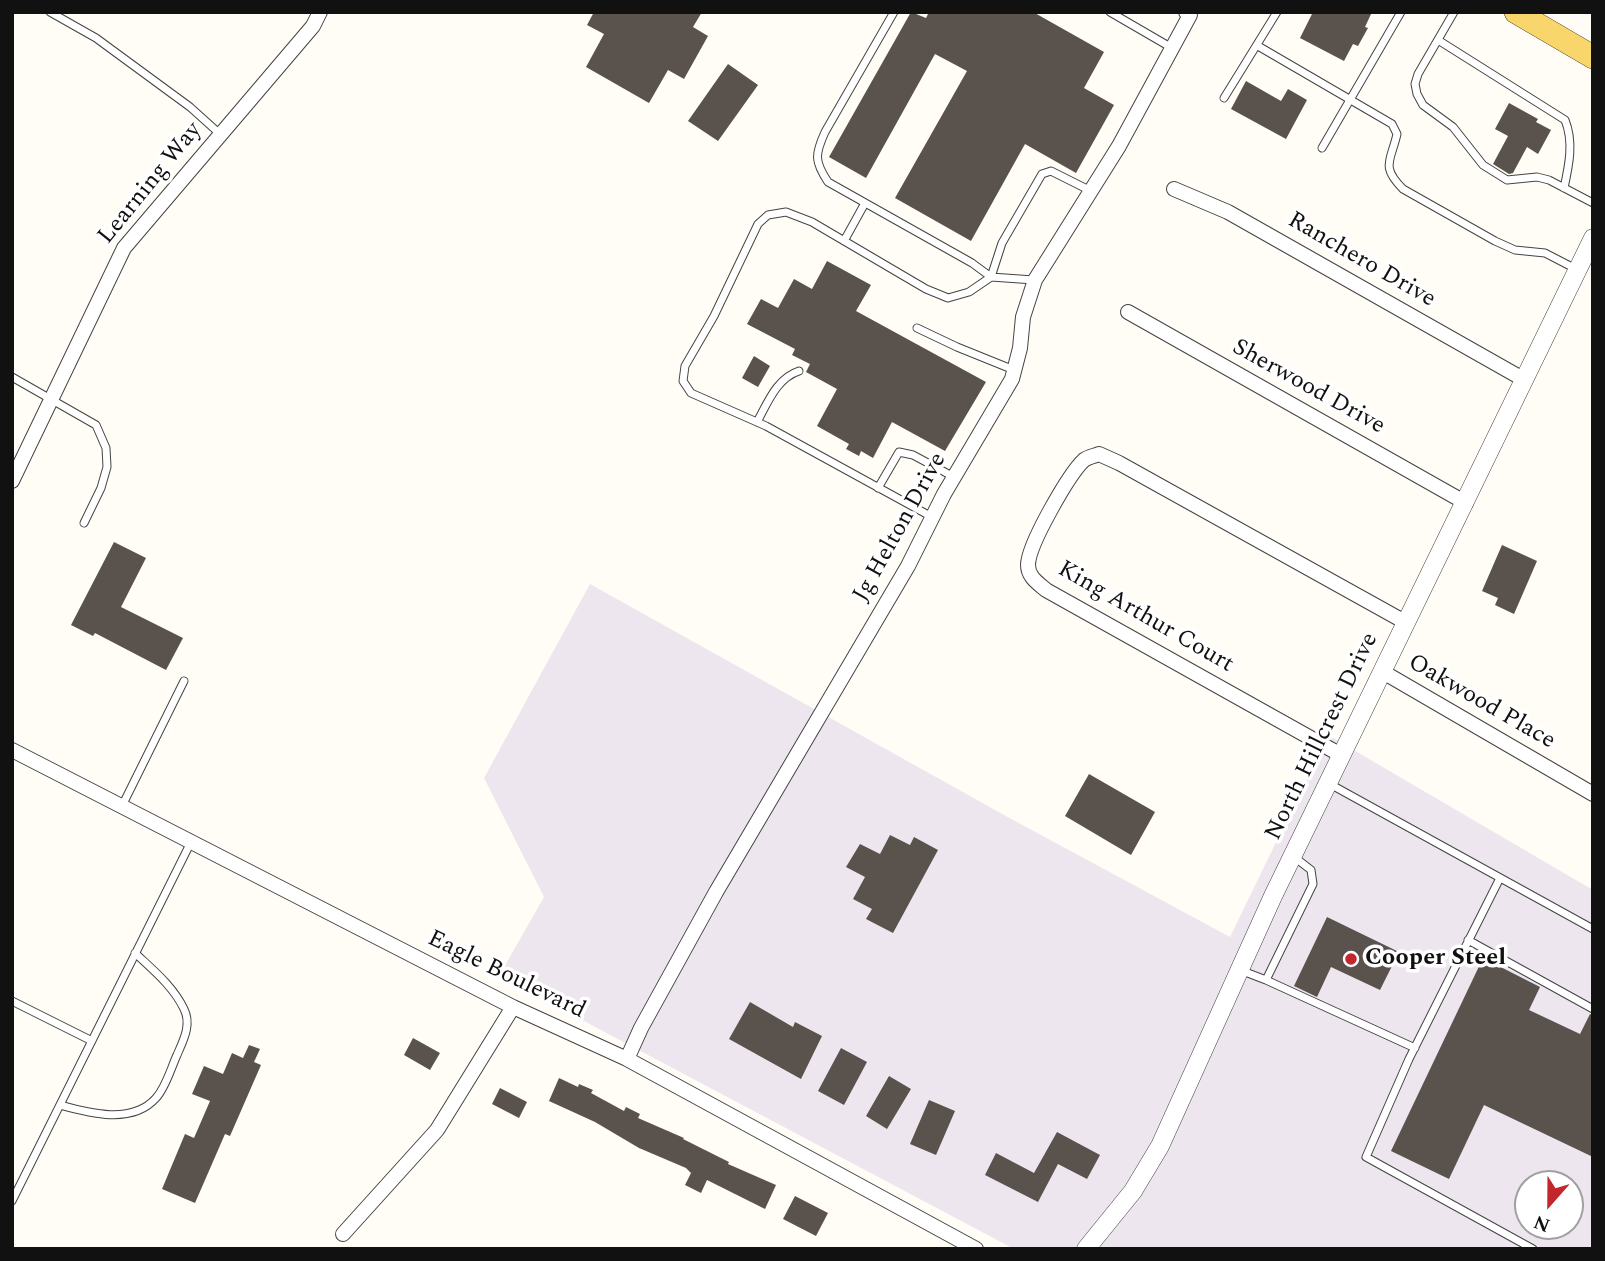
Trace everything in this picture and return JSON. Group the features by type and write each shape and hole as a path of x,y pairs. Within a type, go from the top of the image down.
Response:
{"main road":[{"path":"1516,12 1593,57"}],"street":[{"name":"Learning Way","path":"12,481 124,248 313,26 320,12"},
{"name":"Jg Helton Drive","path":"627,1059 641,1028 716,892 908,566 954,477 1012,379 1023,317 1035,280 1119,146 1190,15 1186,12"},
{"name":"Ranchero Drive","path":"1174,189 1228,212 1522,379"},
{"name":"North Hillcrest Drive","path":"1086,1249 1133,1191 1160,1146 1328,782 1593,238"},
{"name":"Sherwood Drive","path":"1128,312 1466,503"},
{"name":"King Arthur Court","path":"1341,755 1046,590 1031,577 1028,566 1030,552 1065,483 1086,459 1099,454 1405,622"},
{"name":"Oakwood Place","path":"1382,672 1593,794"},
{"name":"Eagle Boulevard","path":"12,750 513,1007 627,1059 976,1249"},
{"path":"343,1234 437,1130 513,1007"}],"lane":[{"path":"50,12 66,16 190,107 220,134"},
{"path":"894,12 825,132 816,152 818,168 828,181 972,263 991,277 1035,280"},
{"path":"1110,12 1172,48"},
{"path":"1224,99 1277,12"},
{"path":"1322,148 1401,12"},
{"path":"1454,12 1415,84 1423,105 1453,127 1483,165 1507,180 1538,177 1593,203"},
{"path":"1438,40 1565,120 1569,130 1570,160 1564,188"},
{"path":"1258,46 1392,124 1397,134 1387,162 1388,169 1403,189 1495,241 1515,250 1545,253 1577,270"},
{"path":"932,517 757,422 691,393 683,381 685,366 714,316 758,224 768,215 786,212 812,222 926,289 948,298 969,292 991,277 1002,243 1042,174 1051,171 1091,191"},
{"path":"844,241 865,203"},
{"path":"917,328 1014,370"},
{"path":"757,422 779,384 788,374 799,371"},
{"path":"12,377 96,425 106,448 107,467 101,488 83,523"},
{"path":"878,488 899,453 913,455 954,477"},
{"path":"122,806 184,681"},
{"path":"1328,782 1593,929"},
{"path":"12,1201 191,842"},
{"path":"1266,981 1313,884 1311,870 1293,856"},
{"path":"1500,878 1415,1048 1366,1157 1533,1249"},
{"path":"1468,940 1593,1009"},
{"path":"60,1105 92,1114 112,1115 134,1112 158,1097 185,1036 185,1011 169,986 135,953"},
{"path":"1240,970 1415,1048"},
{"path":"12,1001 92,1041"}],"shaded area":[{"path":"590,584 1004,815 1230,937 1328,735 1593,890 1593,1249 1014,1249 499,976 544,897 484,778"}],"building":[{"path":"594,12 702,12 693,27 708,36 684,79 668,70 649,103 586,67 604,34 587,25"},
{"path":"911,12 926,18 929,12 1033,12 1104,52 1084,88 1114,105 1076,173 1025,144 971,241 895,198 967,71 935,54 866,178 829,157"},
{"path":"1313,12 1372,12 1365,27 1368,28 1358,46 1353,44 1344,61 1300,38"},
{"path":"728,64 758,85 718,141 688,121"},
{"path":"1246,81 1281,101 1288,89 1307,100 1286,139 1231,109"},
{"path":"1509,103 1538,119 1536,122 1551,130 1538,154 1527,147 1513,173 1509,174 1493,164 1508,136 1495,129"},
{"path":"827,261 871,285 856,311 986,382 945,451 892,422 873,458 861,451 859,456 846,449 849,444 817,426 837,389 806,372 810,364 792,355 795,349 747,324 761,299 778,308 794,279 812,289"},
{"path":"754,356 770,366 758,387 742,378"},
{"path":"114,542 146,558 121,607 183,638 166,670 95,633 93,636 71,625"},
{"path":"1502,545 1537,561 1514,614 1495,605 1498,598 1482,591"},
{"path":"1089,774 1155,812 1131,855 1065,816"},
{"path":"890,835 910,845 914,837 938,850 893,933 866,919 872,909 853,899 865,877 846,867 860,844 880,854"},
{"name":"Cooper Steel","path":"1327,917 1399,952 1380,990 1331,967 1317,997 1294,986"},
{"path":"1483,958 1540,987 1529,1010 1580,1034 1590,1014 1593,1015 1593,1157 1484,1105 1449,1179 1391,1151"},
{"path":"750,1002 793,1027 795,1022 822,1036 801,1079 729,1039"},
{"path":"413,1038 440,1053 430,1070 404,1055"},
{"path":"249,1045 260,1049 254,1062 261,1065 230,1136 225,1134 195,1203 162,1189 185,1134 194,1138 210,1101 192,1094 204,1066 223,1074 232,1053 243,1058"},
{"path":"841,1048 867,1062 844,1105 818,1091"},
{"path":"889,1076 911,1089 887,1129 866,1116"},
{"path":"559,1078 578,1087 579,1084 593,1090 591,1093 624,1111 626,1107 640,1114 638,1118 776,1185 765,1209 707,1180 701,1193 685,1185 691,1173 686,1168 639,1148 595,1122 549,1101"},
{"path":"500,1088 527,1102 519,1118 492,1104"},
{"path":"929,1100 955,1111 936,1155 910,1144"},
{"path":"1057,1132 1100,1155 1087,1179 1058,1164 1038,1202 985,1175 996,1153 1034,1173"},
{"path":"795,1196 828,1213 816,1236 783,1219"}],"place":[{"name":"Cooper Steel","path":"1351,959"}]}
